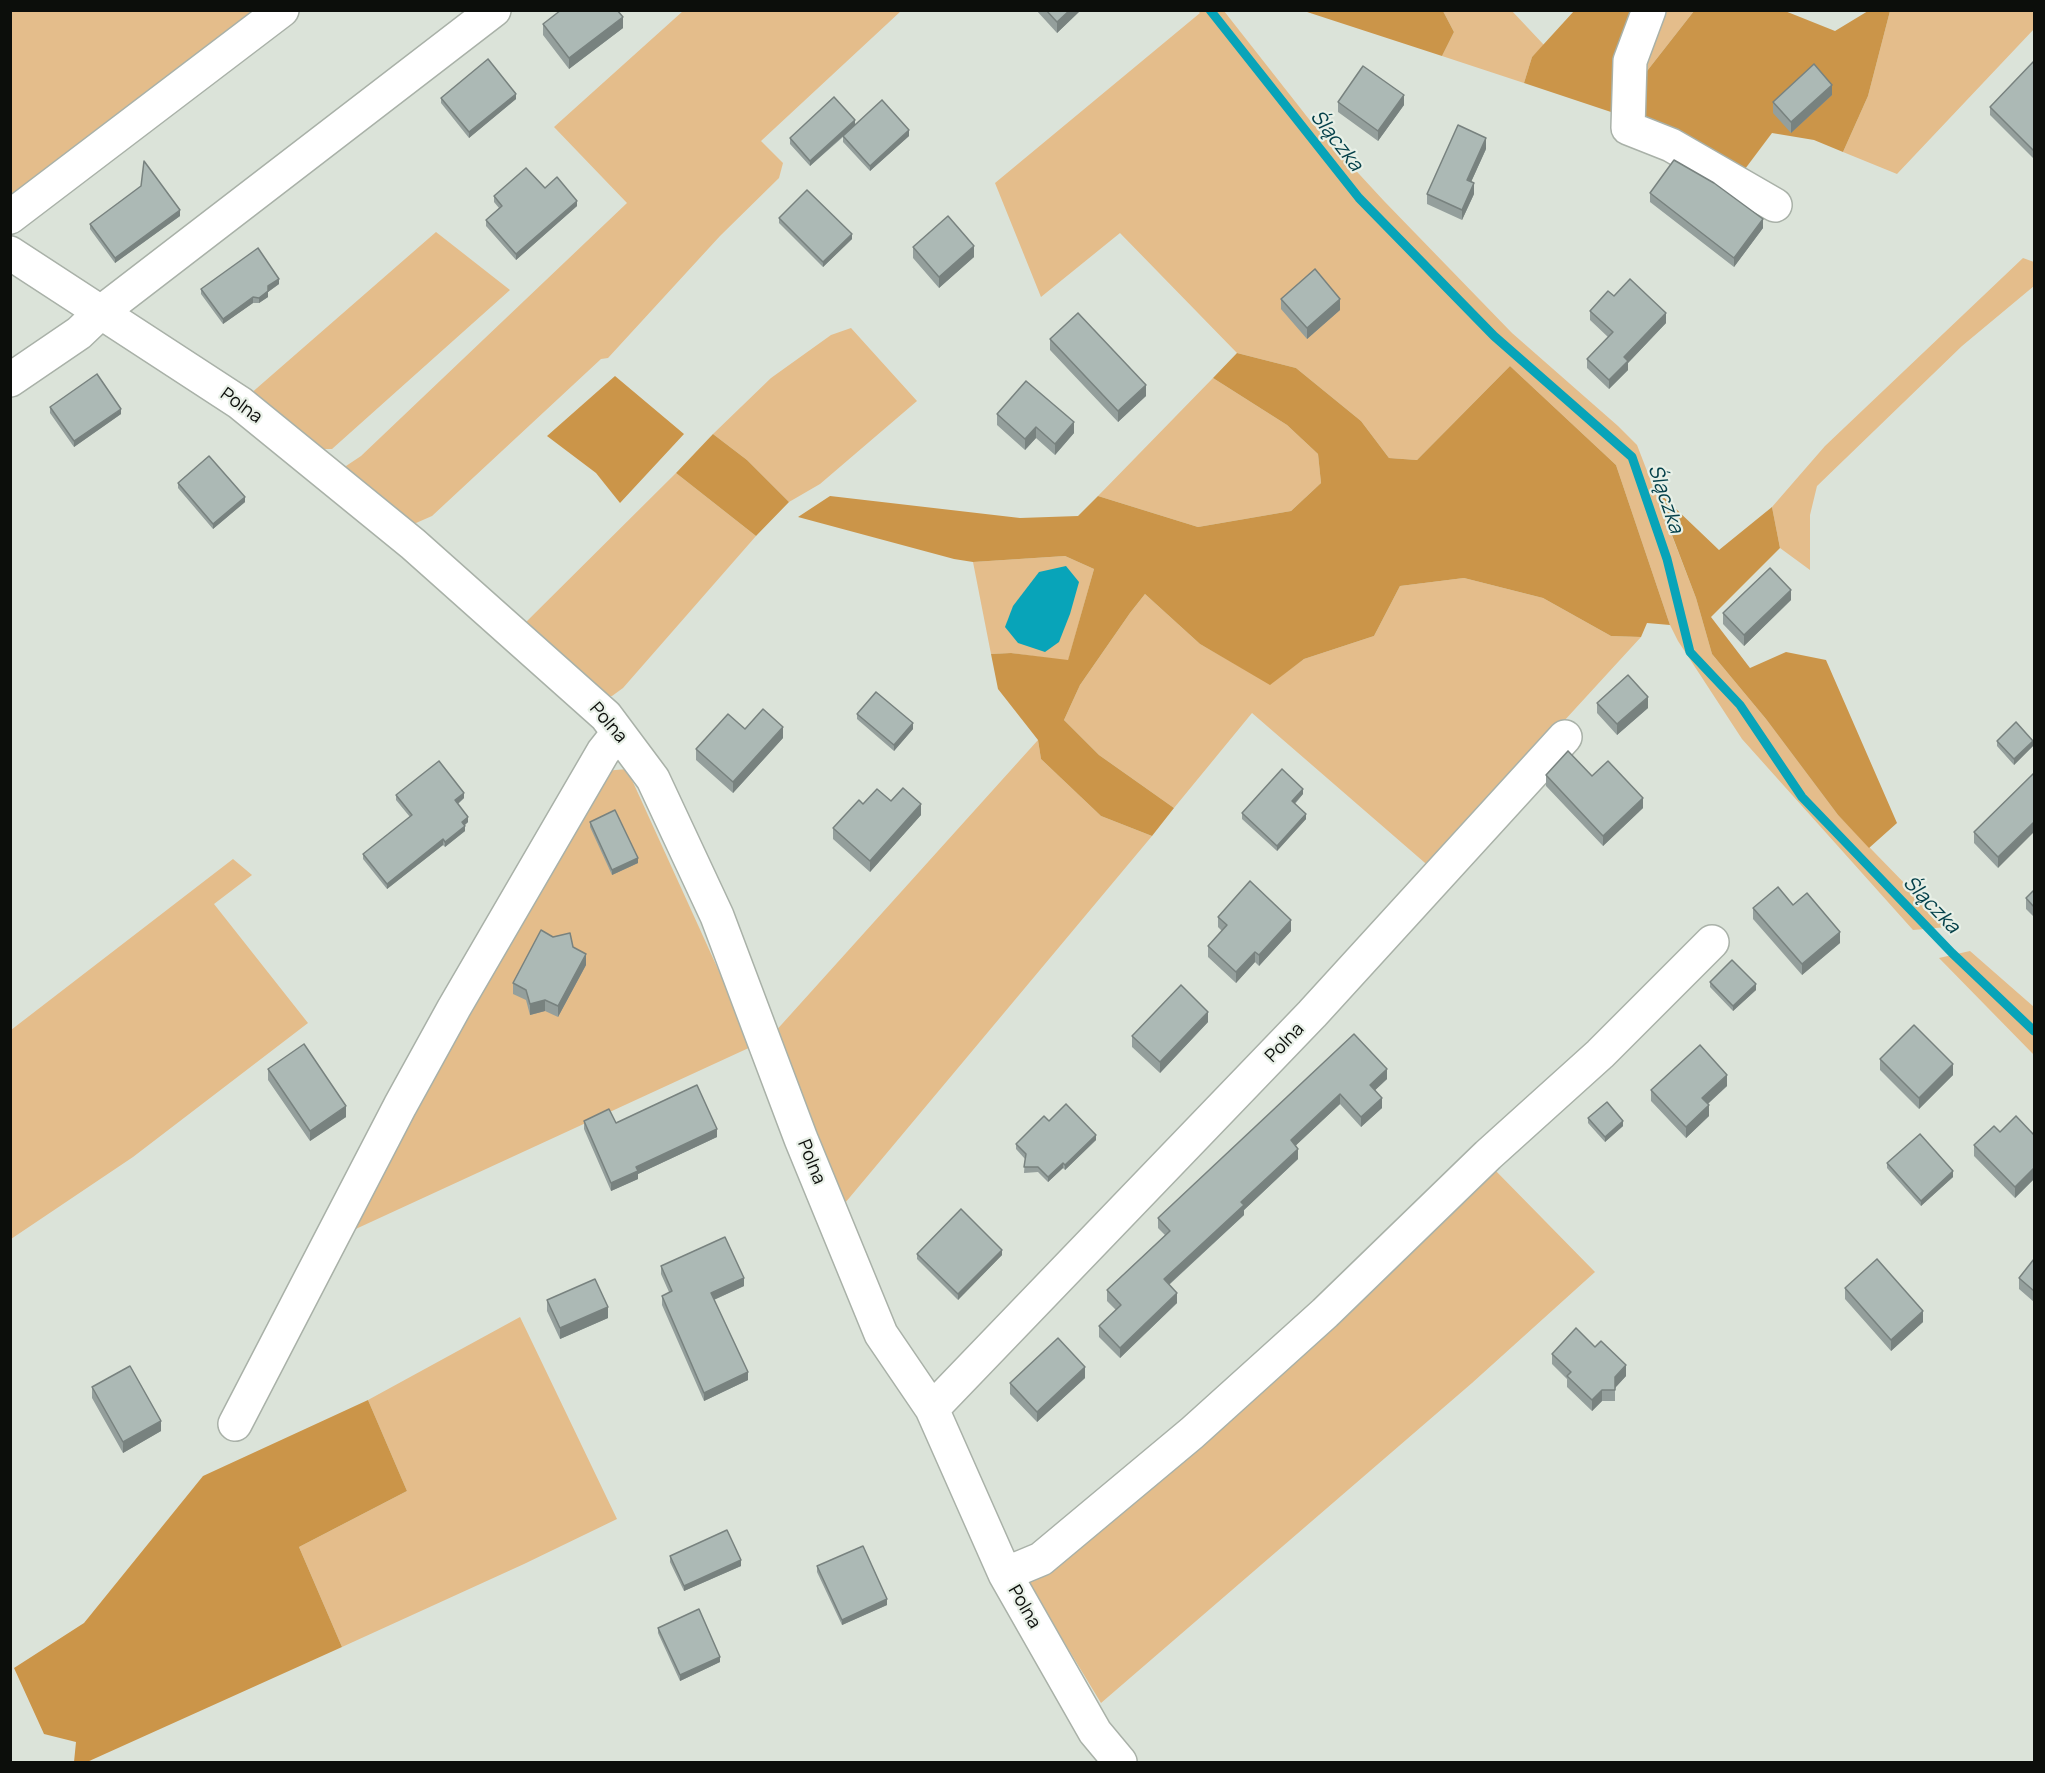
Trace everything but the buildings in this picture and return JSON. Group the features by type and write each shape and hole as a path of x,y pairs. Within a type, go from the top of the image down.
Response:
{"street":[{"path":"10,217 282,10"},
{"path":"10,380 79,333 100,313 494,10"},
{"path":"1649,10 1630,61 1628,128 1671,145 1775,205"},
{"name":"Polna","path":"10,253 248,410 413,544 606,716 653,779 717,916 801,1139 881,1334 932,1409 1005,1574 1095,1732 1120,1762"},
{"path":"235,1424 394,1117 454,1008 603,752 618,733"},
{"name":"Polna","path":"932,1409 1312,1014 1565,737"},
{"path":"1005,1574 1041,1559 1192,1433 1324,1313 1488,1155 1600,1054 1712,942"}],"shaded area":[{"path":"11,11 268,11 11,204"},
{"path":"683,11 901,11 761,141 783,163 779,178 720,236 608,358 601,359 432,516 416,523 400,522 340,470 361,456 627,203 554,127"},
{"path":"1198,11 1224,11 1312,123 1384,201 1512,333 1637,445 1696,598 1712,654 1766,719 1838,815 1947,927 1913,930 1742,739 1670,625 1616,465 1510,366 1417,460 1389,458 1361,421 1296,368 1237,353 1120,233 1041,297 995,183 1200,13"},
{"path":"1304,11 1443,11 1454,32 1442,56"},
{"path":"1443,11 1512,11 1544,45 1532,57 1524,83 1442,56 1454,32"},
{"path":"1574,11 1630,11 1614,113 1524,83 1532,57"},
{"path":"1659,11 1694,11 1640,80"},
{"path":"1694,11 1785,11 1835,31 1868,11 1890,11 1868,96 1843,152 1814,140 1772,133 1745,169 1644,123 1640,80"},
{"path":"1890,11 2034,11 2034,29 1897,174 1843,152 1868,96"},
{"path":"436,232 510,290 332,449 313,449 249,395"},
{"path":"2023,258 2034,262 2034,286 1962,346 1817,486 1810,515 1810,570 1780,548 1772,507 1825,446"},
{"path":"851,328 917,401 820,484 789,502 747,460 713,434 771,378 831,335"},
{"path":"1237,353 1296,368 1361,421 1389,458 1417,460 1510,366 1616,465 1670,625 1647,623 1641,637 1611,636 1543,598 1464,578 1400,586 1374,636 1304,659 1270,685 1200,644 1145,594 1080,685 1064,720 1099,755 1174,808 1152,836 1101,816 1041,759 1038,740 998,689 991,654 1011,653 1068,660 1094,569 1065,556 973,562 954,559 798,517 830,496 1020,518 1078,516 1098,496 1198,527 1291,511 1321,483 1318,454 1287,425 1213,378"},
{"path":"615,376 684,434 620,503 596,473 547,436"},
{"path":"1213,378 1287,425 1318,454 1321,483 1291,511 1198,527 1098,496"},
{"path":"713,434 747,460 789,502 756,536 676,473"},
{"path":"676,473 756,536 623,688 612,696 596,696 521,627"},
{"path":"1654,488 1719,550 1772,507 1780,548 1711,617 1750,668 1786,652 1826,660 1897,823 1869,848 1838,815 1766,719 1712,654 1696,598"},
{"path":"1065,556 1094,569 1068,661 1011,653 991,654 973,562"},
{"path":"1464,578 1543,598 1611,636 1641,637 1486,806 1432,869 1252,713 1174,808 1099,755 1064,720 1080,685 1145,594 1200,644 1270,684 1304,659 1374,636 1400,586"},
{"path":"1038,740 1041,759 1101,816 1152,836 840,1209 773,1034"},
{"path":"627,769 753,1046 347,1233 604,771"},
{"path":"233,859 252,875 214,904 308,1023 133,1157 11,1239 11,1030"},
{"path":"1970,951 2034,1007 2034,1055 1939,958"},
{"path":"1493,1168 1595,1272 1472,1383 1101,1703 1027,1581"},
{"path":"520,1317 617,1519 342,1647 299,1547 407,1491 368,1400"},
{"path":"368,1400 407,1491 299,1547 342,1647 87,1762 74,1762 76,1742 44,1734 14,1668 84,1623 203,1476"}],"water":[{"path":"1066,566 1079,582 1059,642 1045,652 1018,643 1005,627 1013,606 1039,572"}],"waterway":[{"name":"Ślączka","path":"1210,10 1359,198 1494,336 1632,457 1667,559 1690,652 1740,705 1802,797 1952,953 2034,1031"}]}
